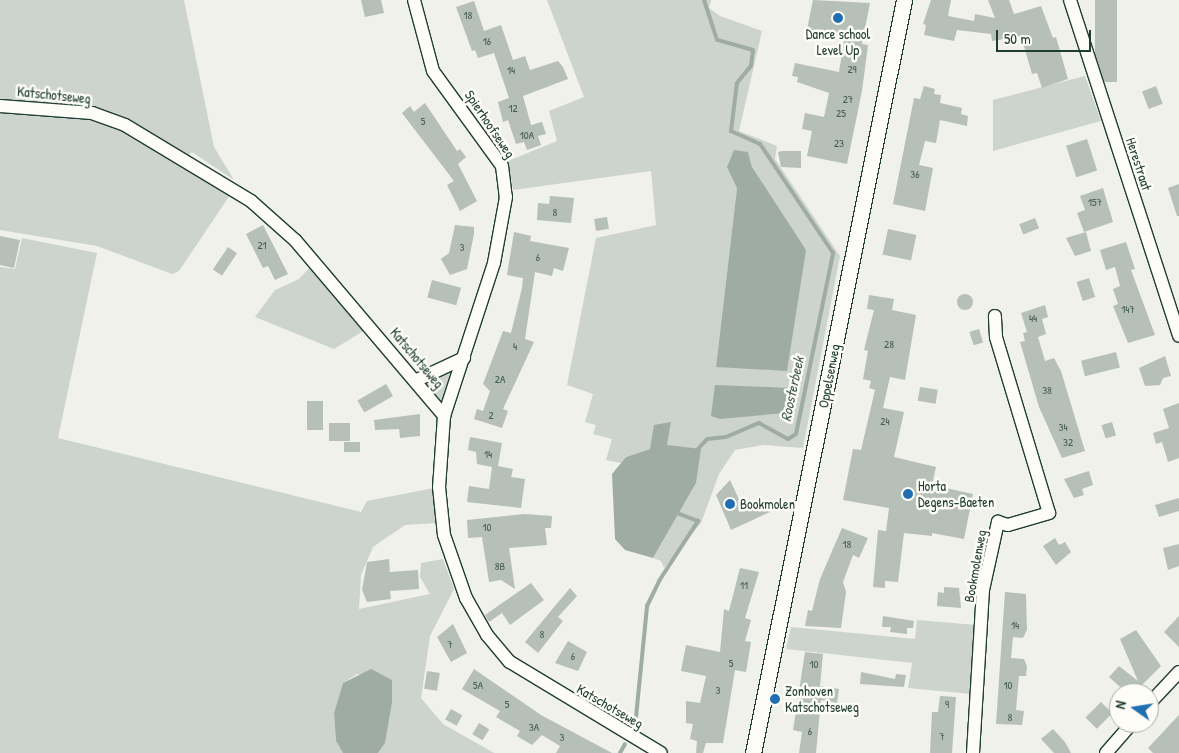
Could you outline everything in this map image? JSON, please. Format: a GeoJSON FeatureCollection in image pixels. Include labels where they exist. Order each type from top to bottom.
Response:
{"type":"FeatureCollection","features":[{"type":"Feature","properties":{"kind":"street","name":"Spierhoofseweg"},"geometry":{"type":"LineString","coordinates":[[414,0],[433,71],[502,166],[506,197],[494,263],[444,416]]}},
{"type":"Feature","properties":{"kind":"street","name":"Oppelsenweg"},"geometry":{"type":"LineString","coordinates":[[753,753],[904,0]]}},
{"type":"Feature","properties":{"kind":"street","name":"Herestraat"},"geometry":{"type":"LineString","coordinates":[[1070,0],[1179,336]]}},
{"type":"Feature","properties":{"kind":"street","name":"Katschotseweg"},"geometry":{"type":"LineString","coordinates":[[0,106],[92,113],[125,125],[203,169],[251,201],[295,240],[417,380],[444,416],[439,487],[444,535],[466,598],[488,635],[510,662],[660,753]]}},
{"type":"Feature","properties":{"kind":"street","name":"Bookmolenweg"},"geometry":{"type":"LineString","coordinates":[[973,753],[983,590],[998,522],[1008,524],[1049,513],[996,337],[995,316]]}},
{"type":"Feature","properties":{"kind":"street"},"geometry":{"type":"LineString","coordinates":[[417,380],[464,358]]}},
{"type":"Feature","properties":{"kind":"street"},"geometry":{"type":"LineString","coordinates":[[1159,693],[1179,672]]}},
{"type":"Feature","properties":{"kind":"street"},"geometry":{"type":"LineString","coordinates":[[1106,753],[1123,733]]}},
{"type":"Feature","properties":{"kind":"shaded area"},"geometry":{"type":"Polygon","coordinates":[[[0,0],[184,0],[214,147],[234,180],[192,152],[182,162],[230,195],[179,271],[172,274],[97,246],[0,230],[0,0]]]}},
{"type":"Feature","properties":{"kind":"shaded area"},"geometry":{"type":"Polygon","coordinates":[[[547,0],[711,0],[709,8],[720,16],[762,31],[739,131],[777,146],[775,159],[840,256],[803,448],[763,445],[735,450],[719,474],[701,523],[664,568],[661,561],[653,558],[696,483],[667,445],[671,422],[650,449],[626,457],[621,463],[606,460],[612,439],[593,434],[596,425],[585,422],[593,394],[567,385],[596,238],[656,225],[651,171],[513,190],[508,161],[557,141],[549,111],[584,97],[547,0]],[[748,152],[737,188],[716,367],[752,167],[748,152]]]}},
{"type":"Feature","properties":{"kind":"shaded area"},"geometry":{"type":"Polygon","coordinates":[[[1085,76],[1101,121],[993,151],[993,100],[1085,76]]]}},
{"type":"Feature","properties":{"kind":"shaded area"},"geometry":{"type":"Polygon","coordinates":[[[734,150],[748,152],[752,167],[806,250],[787,371],[716,367],[737,188],[727,167],[734,150]]]}},
{"type":"Feature","properties":{"kind":"shaded area"},"geometry":{"type":"Polygon","coordinates":[[[22,238],[97,253],[58,438],[361,512],[367,501],[434,488],[437,523],[405,525],[373,547],[361,575],[359,609],[430,594],[420,577],[421,563],[443,559],[454,589],[430,636],[421,698],[443,724],[494,753],[378,753],[385,743],[392,703],[392,680],[357,674],[343,683],[334,714],[336,741],[343,753],[0,753],[0,267],[15,269],[22,238]]]}},
{"type":"Feature","properties":{"kind":"shaded area"},"geometry":{"type":"Polygon","coordinates":[[[310,267],[365,330],[334,349],[255,317],[275,290],[299,279],[310,267]]]}},
{"type":"Feature","properties":{"kind":"shaded area"},"geometry":{"type":"Polygon","coordinates":[[[452,371],[443,405],[425,384],[452,371]]]}},
{"type":"Feature","properties":{"kind":"shaded area"},"geometry":{"type":"Polygon","coordinates":[[[715,385],[791,388],[784,413],[720,419],[711,416],[715,385]]]}},
{"type":"Feature","properties":{"kind":"shaded area"},"geometry":{"type":"Polygon","coordinates":[[[671,422],[667,445],[701,449],[696,483],[653,558],[625,550],[615,539],[612,474],[626,457],[650,449],[654,425],[671,422]]]}},
{"type":"Feature","properties":{"kind":"shaded area"},"geometry":{"type":"Polygon","coordinates":[[[917,620],[976,625],[971,694],[908,688],[912,663],[786,649],[791,627],[915,639],[917,620]]]}},
{"type":"Feature","properties":{"kind":"shaded area"},"geometry":{"type":"Polygon","coordinates":[[[371,669],[392,680],[392,703],[385,743],[378,753],[343,753],[336,741],[334,713],[343,683],[371,669]]]}},
{"type":"Feature","properties":{"kind":"building"},"geometry":{"type":"Polygon","coordinates":[[[361,0],[381,0],[384,13],[365,17],[361,0]]]}},
{"type":"Feature","properties":{"kind":"building"},"geometry":{"type":"Polygon","coordinates":[[[813,0],[870,3],[862,44],[868,45],[862,91],[847,164],[807,156],[812,131],[802,129],[805,113],[824,117],[829,93],[797,82],[798,77],[792,76],[795,63],[839,72],[844,41],[806,34],[813,0]]]}},
{"type":"Feature","properties":{"kind":"building"},"geometry":{"type":"Polygon","coordinates":[[[931,0],[951,0],[948,16],[974,21],[975,14],[995,18],[988,0],[1009,0],[1014,14],[1041,6],[1053,38],[1056,37],[1068,79],[1042,88],[1037,73],[1032,74],[1021,36],[992,41],[991,34],[957,30],[954,41],[924,35],[926,25],[923,24],[931,0]]]}},
{"type":"Feature","properties":{"kind":"building"},"geometry":{"type":"Polygon","coordinates":[[[1095,0],[1117,0],[1117,82],[1095,82],[1095,0]]]}},
{"type":"Feature","properties":{"kind":"building"},"geometry":{"type":"Polygon","coordinates":[[[474,1],[484,31],[501,25],[513,60],[525,56],[530,70],[558,61],[563,67],[568,79],[523,96],[531,125],[542,122],[546,134],[538,136],[541,145],[527,150],[524,142],[516,144],[508,120],[503,122],[498,102],[509,98],[494,53],[478,58],[475,50],[472,51],[456,7],[474,1]]]}},
{"type":"Feature","properties":{"kind":"building"},"geometry":{"type":"Polygon","coordinates":[[[924,86],[935,89],[934,94],[941,95],[940,103],[962,108],[961,114],[968,116],[967,126],[940,120],[936,143],[925,141],[919,165],[933,168],[925,211],[893,204],[914,98],[920,99],[924,86]]]}},
{"type":"Feature","properties":{"kind":"building"},"geometry":{"type":"Polygon","coordinates":[[[1156,86],[1163,104],[1149,109],[1142,91],[1156,86]]]}},
{"type":"Feature","properties":{"kind":"building"},"geometry":{"type":"Polygon","coordinates":[[[425,103],[457,151],[460,149],[466,157],[458,164],[477,201],[460,211],[447,185],[454,181],[402,113],[410,106],[414,112],[425,103]]]}},
{"type":"Feature","properties":{"kind":"building"},"geometry":{"type":"Polygon","coordinates":[[[1087,139],[1097,170],[1076,177],[1066,146],[1087,139]]]}},
{"type":"Feature","properties":{"kind":"building"},"geometry":{"type":"Polygon","coordinates":[[[801,151],[801,168],[781,167],[778,152],[801,151]]]}},
{"type":"Feature","properties":{"kind":"building"},"geometry":{"type":"Polygon","coordinates":[[[1179,184],[1179,216],[1177,216],[1168,188],[1179,184]]]}},
{"type":"Feature","properties":{"kind":"building"},"geometry":{"type":"Polygon","coordinates":[[[1103,188],[1113,222],[1084,232],[1077,213],[1085,210],[1080,196],[1103,188]]]}},
{"type":"Feature","properties":{"kind":"building"},"geometry":{"type":"Polygon","coordinates":[[[550,196],[574,198],[571,223],[537,220],[538,203],[549,204],[550,196]]]}},
{"type":"Feature","properties":{"kind":"building"},"geometry":{"type":"Polygon","coordinates":[[[607,217],[609,229],[596,231],[594,219],[607,217]]]}},
{"type":"Feature","properties":{"kind":"building"},"geometry":{"type":"Polygon","coordinates":[[[1035,218],[1039,228],[1023,235],[1019,224],[1035,218]]]}},
{"type":"Feature","properties":{"kind":"building"},"geometry":{"type":"Polygon","coordinates":[[[263,225],[288,274],[275,280],[268,266],[263,268],[246,234],[263,225]]]}},
{"type":"Feature","properties":{"kind":"building"},"geometry":{"type":"Polygon","coordinates":[[[455,225],[474,227],[474,234],[467,269],[450,275],[441,259],[449,253],[455,225]]]}},
{"type":"Feature","properties":{"kind":"building"},"geometry":{"type":"Polygon","coordinates":[[[888,229],[916,235],[911,260],[883,254],[888,229]]]}},
{"type":"Feature","properties":{"kind":"building"},"geometry":{"type":"Polygon","coordinates":[[[514,232],[531,236],[530,241],[569,248],[563,271],[554,268],[552,276],[535,272],[525,339],[534,342],[503,409],[508,411],[502,428],[474,419],[477,409],[483,411],[490,391],[483,384],[503,331],[511,333],[522,288],[523,278],[507,275],[514,232]]]}},
{"type":"Feature","properties":{"kind":"building"},"geometry":{"type":"Polygon","coordinates":[[[1086,232],[1091,251],[1075,256],[1066,238],[1086,232]]]}},
{"type":"Feature","properties":{"kind":"building"},"geometry":{"type":"Polygon","coordinates":[[[0,236],[20,240],[14,268],[0,265],[0,236]]]}},
{"type":"Feature","properties":{"kind":"building"},"geometry":{"type":"Polygon","coordinates":[[[1126,242],[1135,269],[1131,270],[1155,335],[1128,343],[1113,306],[1118,304],[1113,289],[1120,286],[1115,267],[1106,270],[1100,250],[1126,242]]]}},
{"type":"Feature","properties":{"kind":"building"},"geometry":{"type":"Polygon","coordinates":[[[228,247],[237,253],[222,276],[213,269],[228,247]]]}},
{"type":"Feature","properties":{"kind":"building"},"geometry":{"type":"Polygon","coordinates":[[[1089,278],[1095,297],[1083,301],[1077,282],[1089,278]]]}},
{"type":"Feature","properties":{"kind":"building"},"geometry":{"type":"Polygon","coordinates":[[[432,280],[461,288],[456,305],[427,297],[432,280]]]}},
{"type":"Feature","properties":{"kind":"building"},"geometry":{"type":"Polygon","coordinates":[[[965,294],[973,302],[965,310],[957,302],[965,294]]]}},
{"type":"Feature","properties":{"kind":"building"},"geometry":{"type":"Polygon","coordinates":[[[869,295],[894,299],[892,310],[916,315],[905,380],[890,377],[883,408],[904,412],[894,457],[936,467],[932,485],[973,494],[964,539],[932,533],[932,536],[904,533],[898,582],[885,581],[885,588],[873,587],[878,530],[886,531],[889,508],[843,500],[853,449],[861,450],[875,390],[869,388],[871,381],[863,379],[868,351],[864,350],[874,310],[867,309],[869,295]]]}},
{"type":"Feature","properties":{"kind":"building"},"geometry":{"type":"Polygon","coordinates":[[[1045,305],[1048,317],[1042,319],[1046,334],[1038,337],[1045,361],[1054,358],[1061,371],[1085,451],[1062,458],[1039,407],[1020,342],[1025,341],[1023,333],[1027,332],[1021,313],[1045,305]]]}},
{"type":"Feature","properties":{"kind":"building"},"geometry":{"type":"Polygon","coordinates":[[[979,329],[983,342],[974,345],[969,332],[979,329]]]}},
{"type":"Feature","properties":{"kind":"building"},"geometry":{"type":"Polygon","coordinates":[[[1116,352],[1120,368],[1085,376],[1081,361],[1116,352]]]}},
{"type":"Feature","properties":{"kind":"building"},"geometry":{"type":"Polygon","coordinates":[[[1165,356],[1171,376],[1163,378],[1160,385],[1145,386],[1139,368],[1165,356]]]}},
{"type":"Feature","properties":{"kind":"building"},"geometry":{"type":"Polygon","coordinates":[[[386,384],[393,396],[364,413],[357,400],[386,384]]]}},
{"type":"Feature","properties":{"kind":"building"},"geometry":{"type":"Polygon","coordinates":[[[920,387],[938,390],[936,404],[918,401],[920,387]]]}},
{"type":"Feature","properties":{"kind":"building"},"geometry":{"type":"Polygon","coordinates":[[[307,401],[323,401],[323,430],[307,430],[307,401]]]}},
{"type":"Feature","properties":{"kind":"building"},"geometry":{"type":"Polygon","coordinates":[[[1179,403],[1179,458],[1168,462],[1162,442],[1156,444],[1153,433],[1169,428],[1163,409],[1179,403]]]}},
{"type":"Feature","properties":{"kind":"building"},"geometry":{"type":"Polygon","coordinates":[[[420,414],[420,436],[400,438],[399,429],[375,430],[374,420],[420,414]]]}},
{"type":"Feature","properties":{"kind":"building"},"geometry":{"type":"Polygon","coordinates":[[[1112,422],[1116,435],[1106,439],[1101,425],[1112,422]]]}},
{"type":"Feature","properties":{"kind":"building"},"geometry":{"type":"Polygon","coordinates":[[[329,423],[350,423],[350,441],[329,441],[329,423]]]}},
{"type":"Feature","properties":{"kind":"building"},"geometry":{"type":"Polygon","coordinates":[[[470,437],[502,443],[498,466],[513,469],[511,477],[525,479],[521,508],[467,502],[469,486],[489,489],[492,467],[477,464],[476,452],[468,450],[470,437]]]}},
{"type":"Feature","properties":{"kind":"building"},"geometry":{"type":"Polygon","coordinates":[[[344,442],[360,442],[360,452],[344,452],[344,442]]]}},
{"type":"Feature","properties":{"kind":"building"},"geometry":{"type":"Polygon","coordinates":[[[1089,471],[1093,485],[1082,489],[1084,495],[1074,498],[1064,479],[1089,471]]]}},
{"type":"Feature","properties":{"kind":"building","name":"Bookmolen"},"geometry":{"type":"Polygon","coordinates":[[[730,480],[743,508],[763,499],[770,512],[731,530],[716,495],[730,480]]]}},
{"type":"Feature","properties":{"kind":"building"},"geometry":{"type":"Polygon","coordinates":[[[1179,498],[1179,511],[1159,517],[1155,505],[1179,498]]]}},
{"type":"Feature","properties":{"kind":"building"},"geometry":{"type":"Polygon","coordinates":[[[524,514],[552,516],[551,528],[545,528],[547,545],[509,548],[515,589],[501,580],[489,582],[482,537],[468,538],[467,520],[524,514]]]}},
{"type":"Feature","properties":{"kind":"building"},"geometry":{"type":"Polygon","coordinates":[[[842,528],[868,538],[859,558],[853,555],[843,582],[846,592],[841,628],[805,626],[808,610],[812,611],[820,579],[842,528]]]}},
{"type":"Feature","properties":{"kind":"building"},"geometry":{"type":"Polygon","coordinates":[[[1055,538],[1059,545],[1065,542],[1071,552],[1056,565],[1043,546],[1055,538]]]}},
{"type":"Feature","properties":{"kind":"building"},"geometry":{"type":"Polygon","coordinates":[[[1179,544],[1179,566],[1168,570],[1163,548],[1179,544]]]}},
{"type":"Feature","properties":{"kind":"building"},"geometry":{"type":"Polygon","coordinates":[[[389,559],[390,572],[418,570],[419,589],[390,591],[391,599],[367,602],[362,590],[367,562],[389,559]]]}},
{"type":"Feature","properties":{"kind":"building"},"geometry":{"type":"Polygon","coordinates":[[[740,568],[759,572],[745,618],[751,620],[745,641],[751,642],[746,672],[735,670],[723,743],[706,743],[703,753],[696,753],[697,741],[690,739],[693,724],[686,723],[686,701],[700,703],[706,676],[681,671],[686,645],[720,652],[724,609],[729,611],[740,568]]]}},
{"type":"Feature","properties":{"kind":"building"},"geometry":{"type":"Polygon","coordinates":[[[531,583],[544,600],[510,625],[502,613],[489,622],[485,615],[531,583]]]}},
{"type":"Feature","properties":{"kind":"building"},"geometry":{"type":"Polygon","coordinates":[[[944,587],[959,588],[961,608],[937,606],[938,592],[944,593],[944,587]]]}},
{"type":"Feature","properties":{"kind":"building"},"geometry":{"type":"Polygon","coordinates":[[[570,588],[577,596],[558,617],[563,621],[538,653],[525,642],[570,588]]]}},
{"type":"Feature","properties":{"kind":"building"},"geometry":{"type":"Polygon","coordinates":[[[1005,592],[1026,594],[1027,630],[1023,638],[1013,637],[1011,658],[1024,659],[1027,666],[1026,676],[1019,676],[1016,710],[1024,711],[1022,725],[996,724],[1005,592]]]}},
{"type":"Feature","properties":{"kind":"building"},"geometry":{"type":"Polygon","coordinates":[[[883,616],[914,621],[913,628],[907,628],[907,634],[890,632],[891,627],[882,627],[883,616]]]}},
{"type":"Feature","properties":{"kind":"building"},"geometry":{"type":"Polygon","coordinates":[[[1179,616],[1179,647],[1164,632],[1179,616]]]}},
{"type":"Feature","properties":{"kind":"building"},"geometry":{"type":"Polygon","coordinates":[[[453,624],[467,653],[451,662],[437,637],[453,624]]]}},
{"type":"Feature","properties":{"kind":"building"},"geometry":{"type":"Polygon","coordinates":[[[1136,630],[1161,666],[1144,683],[1116,683],[1109,677],[1119,666],[1138,681],[1120,639],[1136,630]]]}},
{"type":"Feature","properties":{"kind":"building"},"geometry":{"type":"Polygon","coordinates":[[[568,641],[587,652],[578,671],[555,663],[568,641]]]}},
{"type":"Feature","properties":{"kind":"building"},"geometry":{"type":"Polygon","coordinates":[[[805,652],[823,654],[820,686],[839,689],[837,703],[821,700],[816,753],[799,753],[802,732],[793,730],[805,652]]]}},
{"type":"Feature","properties":{"kind":"building"},"geometry":{"type":"Polygon","coordinates":[[[474,669],[541,715],[612,753],[556,753],[560,746],[542,735],[532,745],[517,736],[520,731],[496,717],[500,711],[462,689],[474,669]]]}},
{"type":"Feature","properties":{"kind":"building"},"geometry":{"type":"Polygon","coordinates":[[[427,671],[440,673],[437,691],[424,689],[427,671]]]}},
{"type":"Feature","properties":{"kind":"building"},"geometry":{"type":"Polygon","coordinates":[[[861,672],[895,679],[896,674],[906,675],[904,687],[860,684],[861,672]]]}},
{"type":"Feature","properties":{"kind":"building"},"geometry":{"type":"Polygon","coordinates":[[[940,696],[956,697],[952,753],[930,753],[932,712],[938,712],[940,696]]]}},
{"type":"Feature","properties":{"kind":"building"},"geometry":{"type":"Polygon","coordinates":[[[1101,702],[1109,710],[1109,717],[1097,729],[1085,718],[1101,702]]]}},
{"type":"Feature","properties":{"kind":"building"},"geometry":{"type":"Polygon","coordinates":[[[451,709],[462,715],[457,726],[445,719],[451,709]]]}},
{"type":"Feature","properties":{"kind":"building"},"geometry":{"type":"Polygon","coordinates":[[[1179,715],[1179,753],[1153,753],[1148,748],[1179,715]]]}},
{"type":"Feature","properties":{"kind":"building"},"geometry":{"type":"Polygon","coordinates":[[[479,723],[489,729],[483,740],[472,734],[479,723]]]}},
{"type":"Feature","properties":{"kind":"building"},"geometry":{"type":"Polygon","coordinates":[[[1053,729],[1065,742],[1071,753],[1054,753],[1041,739],[1053,729]]]}},
{"type":"Feature","properties":{"kind":"waterway","name":"Roosterbeek"},"geometry":{"type":"LineString","coordinates":[[696,451],[707,439],[726,437],[759,423],[788,439],[796,434],[833,253],[760,144],[731,131],[737,83],[751,66],[753,50],[717,40],[704,0]]}},
{"type":"Feature","properties":{"kind":"waterway","name":"Roosterbeek"},"geometry":{"type":"LineString","coordinates":[[635,727],[647,606],[659,581],[698,521],[675,512]]}},
{"type":"Feature","properties":{"kind":"waterway","name":"Roosterbeek"},"geometry":{"type":"LineString","coordinates":[[620,753],[625,744]]}},
{"type":"Feature","properties":{"kind":"place","name":"Dance school Level Up"},"geometry":{"type":"Point","coordinates":[838,18]}},
{"type":"Feature","properties":{"kind":"place","name":"Horta Degens-Baeten"},"geometry":{"type":"Point","coordinates":[908,494]}},
{"type":"Feature","properties":{"kind":"place","name":"Bookmolen"},"geometry":{"type":"Point","coordinates":[730,504]}},
{"type":"Feature","properties":{"kind":"place","name":"Zonhoven Katschotseweg"},"geometry":{"type":"Point","coordinates":[775,699]}}]}
